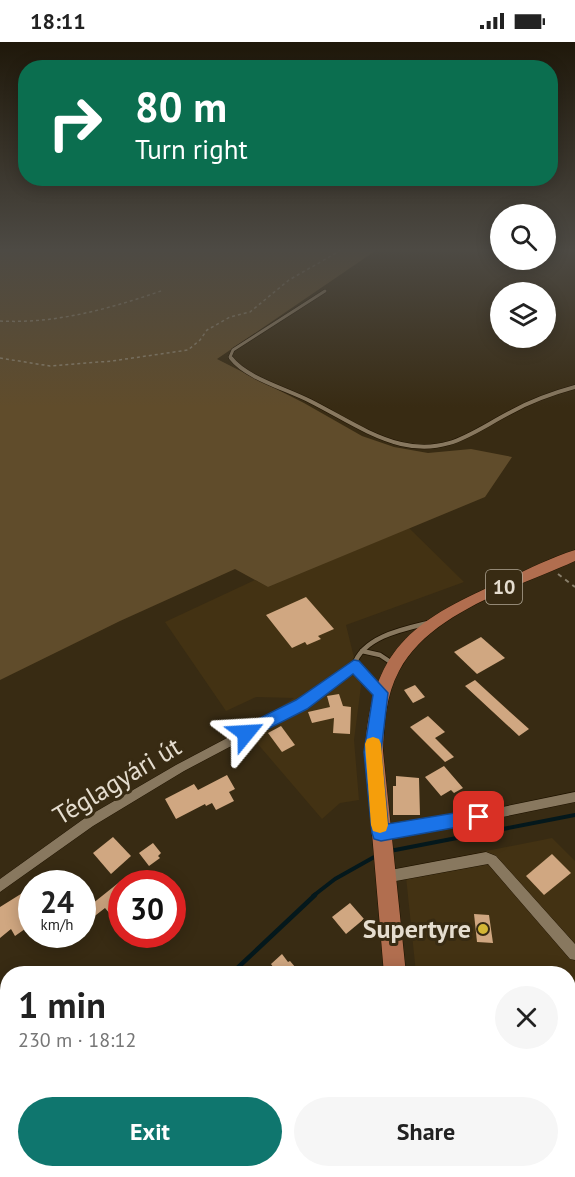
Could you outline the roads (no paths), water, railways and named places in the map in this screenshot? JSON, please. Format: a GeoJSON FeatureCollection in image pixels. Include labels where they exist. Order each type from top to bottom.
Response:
{"type":"FeatureCollection","features":[{"type":"Feature","properties":{"kind":"main road","name":"10"},"geometry":{"type":"LineString","coordinates":[[394,966],[372,752],[380,685],[411,643],[434,621],[493,591],[575,555]]}},
{"type":"Feature","properties":{"kind":"street","name":"Téglagyári út"},"geometry":{"type":"LineString","coordinates":[[0,886],[88,822],[180,768],[301,704],[354,665]]}},
{"type":"Feature","properties":{"kind":"street"},"geometry":{"type":"LineString","coordinates":[[381,833],[459,821],[575,797]]}},
{"type":"Feature","properties":{"kind":"street"},"geometry":{"type":"LineString","coordinates":[[386,877],[486,858],[492,860],[575,954]]}},
{"type":"Feature","properties":{"kind":"lane"},"geometry":{"type":"LineString","coordinates":[[308,302],[233,350],[230,357],[238,366],[300,395],[366,432],[394,442],[417,447],[451,445],[510,413],[575,387]]}},
{"type":"Feature","properties":{"kind":"lane"},"geometry":{"type":"LineString","coordinates":[[380,685],[357,671],[354,659],[362,651],[392,634],[434,621]]}},
{"type":"Feature","properties":{"kind":"lane"},"geometry":{"type":"LineString","coordinates":[[362,651],[380,655],[394,665]]}},
{"type":"Feature","properties":{"kind":"waterway"},"geometry":{"type":"LineString","coordinates":[[390,851],[575,815]]}},
{"type":"Feature","properties":{"kind":"waterway"},"geometry":{"type":"LineString","coordinates":[[313,896],[335,879],[376,856]]}},
{"type":"Feature","properties":{"kind":"waterway"},"geometry":{"type":"LineString","coordinates":[[240,966],[315,895]]}},
{"type":"Feature","properties":{"kind":"place","name":"Supertyre"},"geometry":{"type":"Point","coordinates":[483,929]}}]}
